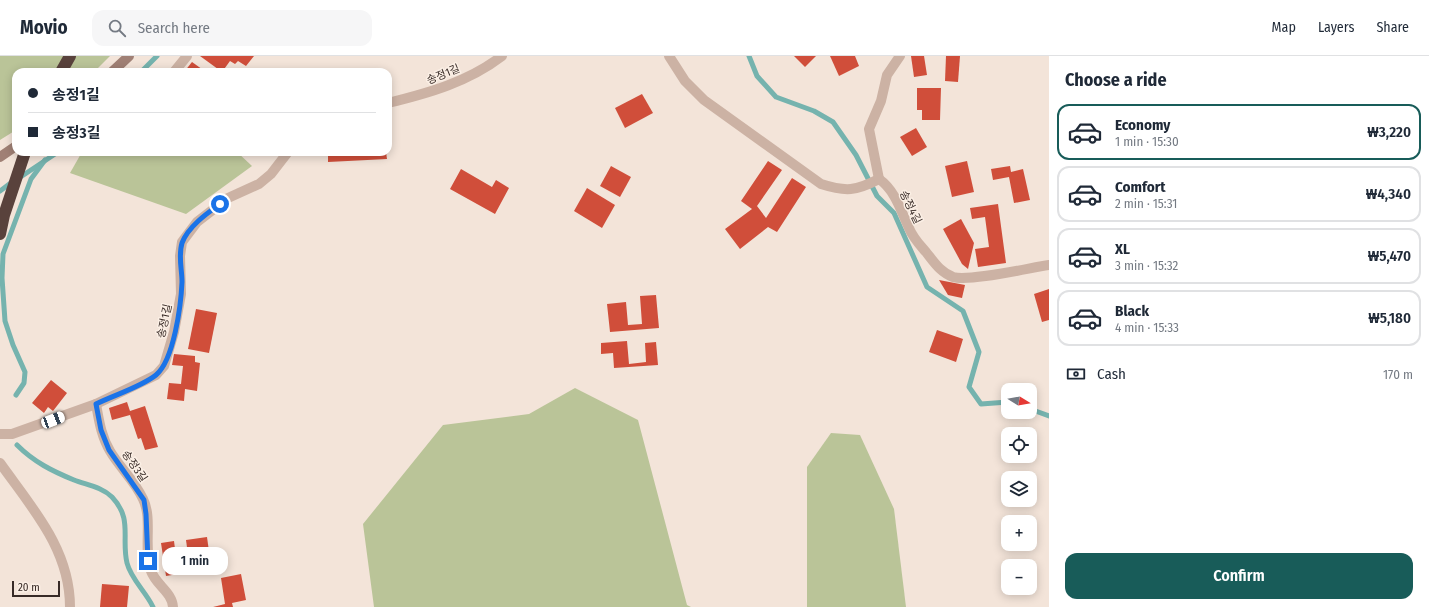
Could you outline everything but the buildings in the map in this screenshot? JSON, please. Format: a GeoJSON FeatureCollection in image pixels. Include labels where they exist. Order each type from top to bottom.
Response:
{"type":"FeatureCollection","features":[{"type":"Feature","properties":{"kind":"highway"},"geometry":{"type":"LineString","coordinates":[[63,68],[70,56]]}},
{"type":"Feature","properties":{"kind":"highway"},"geometry":{"type":"LineString","coordinates":[[0,234],[4,216],[24,156]]}},
{"type":"Feature","properties":{"kind":"street"},"geometry":{"type":"LineString","coordinates":[[116,68],[129,56]]}},
{"type":"Feature","properties":{"kind":"street"},"geometry":{"type":"LineString","coordinates":[[177,68],[187,56]]}},
{"type":"Feature","properties":{"kind":"street","name":"송정1길"},"geometry":{"type":"LineString","coordinates":[[392,102],[428,94],[451,85],[471,76],[502,56]]}},
{"type":"Feature","properties":{"kind":"street"},"geometry":{"type":"LineString","coordinates":[[669,56],[685,81],[704,100],[804,173],[821,184],[840,190],[856,189],[879,179],[869,128],[881,101],[887,75],[900,56]]}},
{"type":"Feature","properties":{"kind":"street"},"geometry":{"type":"LineString","coordinates":[[0,158],[12,149]]}},
{"type":"Feature","properties":{"kind":"street","name":"송정1길"},"geometry":{"type":"LineString","coordinates":[[0,434],[12,434],[96,404],[156,375],[164,366],[174,332],[181,294],[180,256],[182,242],[197,222],[228,198],[259,184],[271,174],[285,156]]}},
{"type":"Feature","properties":{"kind":"street","name":"송정4길"},"geometry":{"type":"LineString","coordinates":[[879,179],[888,186],[893,197],[900,206],[913,238],[937,268],[953,277],[967,278],[1049,265]]}},
{"type":"Feature","properties":{"kind":"street","name":"송정3길"},"geometry":{"type":"LineString","coordinates":[[96,404],[101,430],[109,450],[144,500],[146,514],[146,547],[152,574],[168,593],[173,607]]}},
{"type":"Feature","properties":{"kind":"street"},"geometry":{"type":"LineString","coordinates":[[0,463],[35,511],[62,558],[70,584],[70,607]]}},
{"type":"Feature","properties":{"kind":"green space"},"geometry":{"type":"Polygon","coordinates":[[[0,56],[110,56],[98,68],[12,68],[12,132],[0,140],[0,56]]]}},
{"type":"Feature","properties":{"kind":"green space"},"geometry":{"type":"Polygon","coordinates":[[[80,156],[241,156],[252,166],[186,214],[70,173],[80,156]]]}},
{"type":"Feature","properties":{"kind":"green space"},"geometry":{"type":"Polygon","coordinates":[[[575,388],[638,420],[687,605],[691,607],[374,607],[363,524],[443,425],[529,414],[575,388]]]}},
{"type":"Feature","properties":{"kind":"green space"},"geometry":{"type":"Polygon","coordinates":[[[831,433],[860,435],[894,509],[906,607],[807,607],[807,467],[831,433]]]}},
{"type":"Feature","properties":{"kind":"waterway"},"geometry":{"type":"LineString","coordinates":[[145,68],[157,56]]}},
{"type":"Feature","properties":{"kind":"waterway"},"geometry":{"type":"LineString","coordinates":[[749,56],[757,76],[776,97],[814,111],[833,122],[856,155],[877,196],[894,213],[927,287],[963,311],[979,352],[969,387],[981,404],[1001,403]]}},
{"type":"Feature","properties":{"kind":"waterway"},"geometry":{"type":"LineString","coordinates":[[19,178],[52,156]]}},
{"type":"Feature","properties":{"kind":"waterway"},"geometry":{"type":"LineString","coordinates":[[16,395],[24,383],[25,372],[13,345],[5,321],[2,278],[3,254],[31,179],[45,160]]}},
{"type":"Feature","properties":{"kind":"waterway"},"geometry":{"type":"LineString","coordinates":[[0,191],[12,182]]}},
{"type":"Feature","properties":{"kind":"waterway"},"geometry":{"type":"LineString","coordinates":[[1037,412],[1049,416]]}},
{"type":"Feature","properties":{"kind":"waterway"},"geometry":{"type":"LineString","coordinates":[[17,445],[37,461],[51,469],[74,480],[99,489],[112,497],[118,505],[124,521],[125,554],[129,569],[153,607]]}},
{"type":"Feature","properties":{"kind":"route"},"geometry":{"type":"LineString","coordinates":[[148,561],[144,500],[133,482],[109,450],[101,430],[96,404],[156,375],[164,366],[174,332],[181,294],[182,281],[180,256],[182,242],[197,222],[220,204]]}}]}
